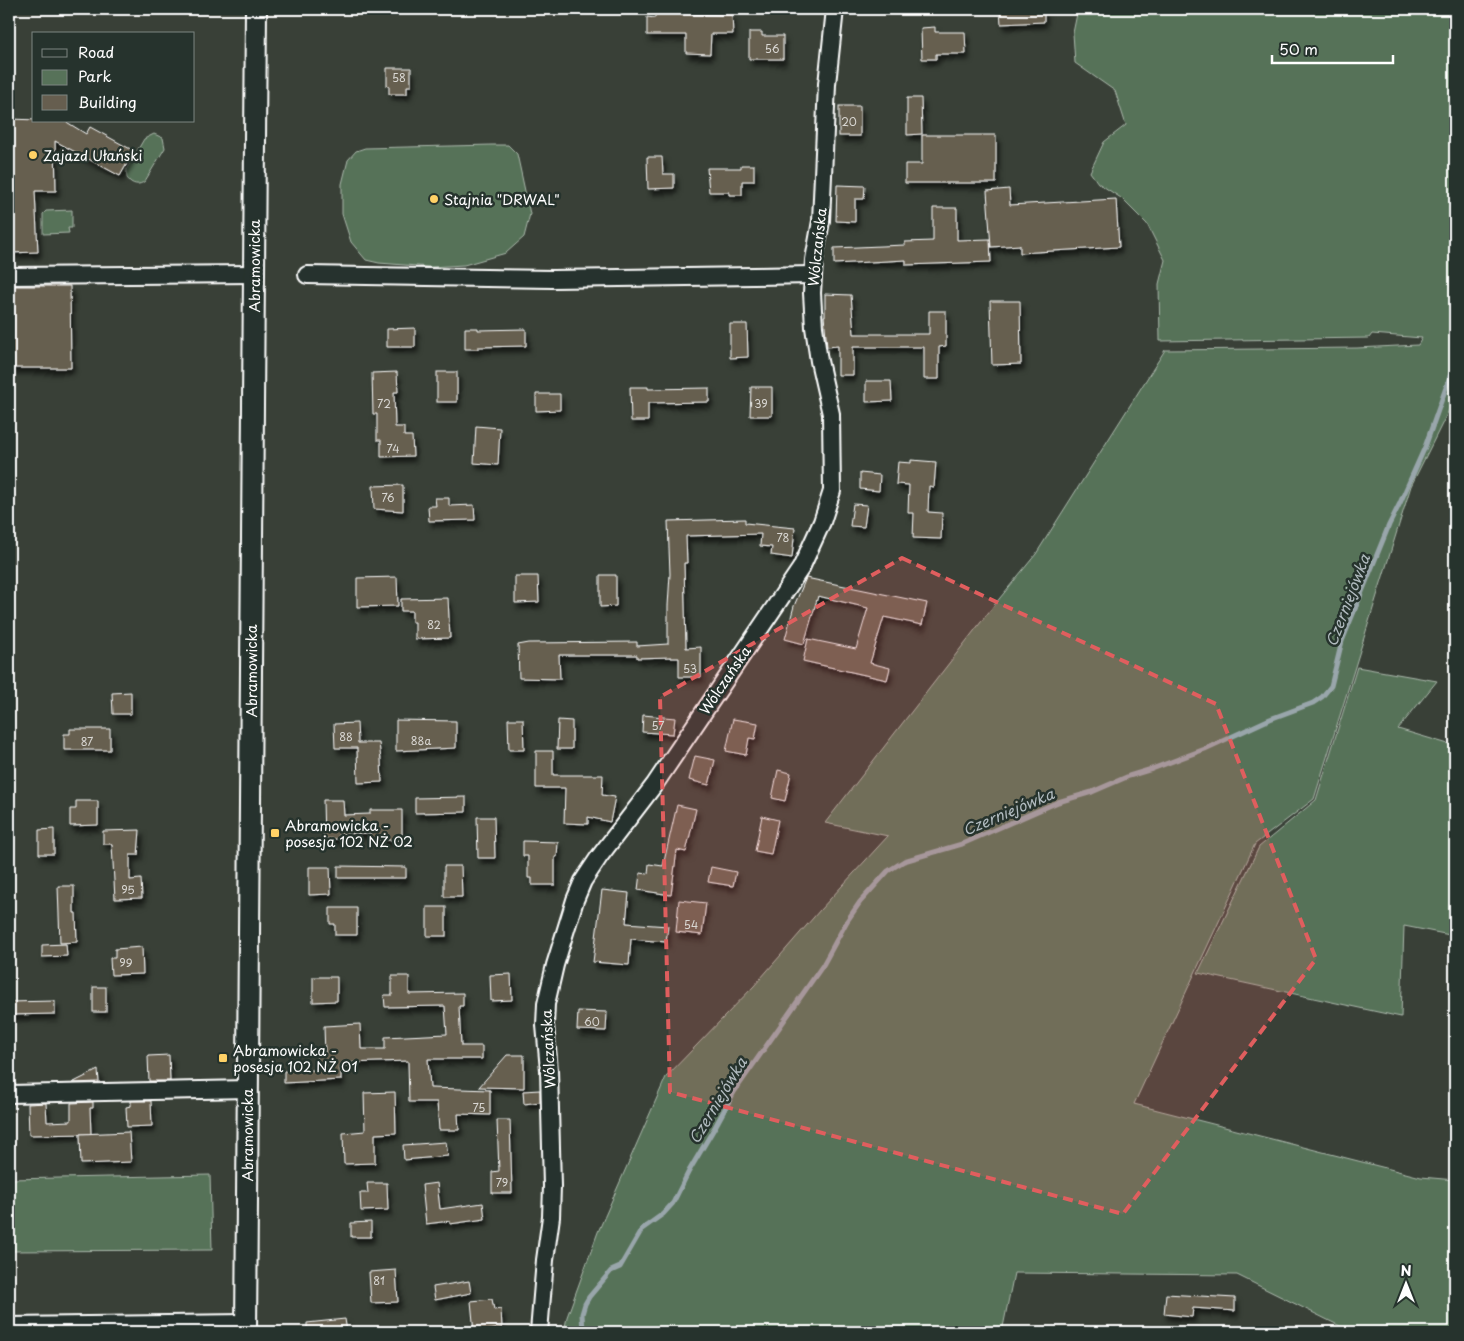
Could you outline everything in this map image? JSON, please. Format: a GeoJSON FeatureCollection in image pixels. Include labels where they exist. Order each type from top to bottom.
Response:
{"type":"FeatureCollection","features":[{"type":"Feature","properties":{"kind":"main road","name":"Abramowicka"},"geometry":{"type":"LineString","coordinates":[[246,1328],[256,9]]}},
{"type":"Feature","properties":{"kind":"street","name":"Wólczańska"},"geometry":{"type":"LineString","coordinates":[[539,1332],[545,1260],[551,1218],[546,1004],[551,978],[575,900],[583,881],[599,857],[655,784],[801,568],[822,522],[832,491],[831,414],[814,327],[812,293],[814,260],[821,221],[827,84],[835,9]]}},
{"type":"Feature","properties":{"kind":"street"},"geometry":{"type":"LineString","coordinates":[[9,276],[254,274]]}},
{"type":"Feature","properties":{"kind":"street"},"geometry":{"type":"LineString","coordinates":[[307,275],[553,279],[813,275]]}},
{"type":"Feature","properties":{"kind":"street"},"geometry":{"type":"LineString","coordinates":[[9,1094],[248,1089]]}},
{"type":"Feature","properties":{"kind":"street"},"geometry":{"type":"LineString","coordinates":[[9,1326],[246,1328]]}},
{"type":"Feature","properties":{"kind":"highlighted area"},"geometry":{"type":"Polygon","coordinates":[[[902,558],[1216,704],[1316,959],[1123,1214],[670,1092],[660,697],[902,558]]]}},
{"type":"Feature","properties":{"kind":"green space"},"geometry":{"type":"Polygon","coordinates":[[[1078,9],[1455,9],[1455,398],[1411,486],[1314,799],[1255,844],[1134,1104],[1421,1177],[1455,1180],[1455,1332],[1352,1332],[1237,1275],[1014,1273],[1002,1332],[564,1332],[567,1317],[598,1232],[666,1077],[754,986],[888,836],[825,823],[1036,554],[1165,350],[1357,348],[1418,345],[1422,338],[1372,334],[1369,338],[1160,341],[1159,284],[1165,260],[1147,224],[1121,198],[1098,183],[1090,172],[1104,142],[1126,125],[1115,91],[1075,63],[1073,33],[1078,9]]]}},
{"type":"Feature","properties":{"kind":"green space"},"geometry":{"type":"Polygon","coordinates":[[[154,134],[163,138],[165,148],[145,181],[140,184],[133,183],[127,178],[126,170],[144,139],[154,134]]]}},
{"type":"Feature","properties":{"kind":"green space","name":"Stajnia \"DRWAL\""},"geometry":{"type":"Polygon","coordinates":[[[508,145],[517,154],[530,214],[524,237],[506,253],[464,265],[430,267],[379,263],[366,260],[351,242],[342,214],[342,184],[348,160],[356,151],[365,148],[508,145]]]}},
{"type":"Feature","properties":{"kind":"green space"},"geometry":{"type":"Polygon","coordinates":[[[72,210],[72,228],[68,228],[69,233],[43,234],[43,214],[46,211],[72,210]]]}},
{"type":"Feature","properties":{"kind":"green space"},"geometry":{"type":"Polygon","coordinates":[[[1357,667],[1437,681],[1398,729],[1455,746],[1455,936],[1404,926],[1401,1017],[1198,973],[1259,847],[1316,800],[1357,667]]]}},
{"type":"Feature","properties":{"kind":"green space"},"geometry":{"type":"Polygon","coordinates":[[[210,1175],[212,1250],[9,1251],[9,1179],[210,1175]]]}},
{"type":"Feature","properties":{"kind":"building"},"geometry":{"type":"Polygon","coordinates":[[[655,9],[672,9],[672,14],[732,15],[733,34],[711,34],[710,54],[686,53],[686,35],[647,35],[647,17],[655,18],[655,9]]]}},
{"type":"Feature","properties":{"kind":"building"},"geometry":{"type":"Polygon","coordinates":[[[1044,9],[1044,22],[1001,24],[1000,10],[1044,9]]]}},
{"type":"Feature","properties":{"kind":"building"},"geometry":{"type":"Polygon","coordinates":[[[935,27],[935,32],[965,32],[966,54],[936,54],[936,59],[922,59],[921,28],[935,27]]]}},
{"type":"Feature","properties":{"kind":"building"},"geometry":{"type":"Polygon","coordinates":[[[749,32],[762,32],[762,36],[783,36],[783,59],[749,59],[749,32]]]}},
{"type":"Feature","properties":{"kind":"building"},"geometry":{"type":"Polygon","coordinates":[[[387,68],[411,68],[411,86],[407,86],[407,94],[389,94],[387,68]]]}},
{"type":"Feature","properties":{"kind":"building"},"geometry":{"type":"Polygon","coordinates":[[[907,98],[921,98],[922,134],[907,135],[907,98]]]}},
{"type":"Feature","properties":{"kind":"building"},"geometry":{"type":"Polygon","coordinates":[[[839,106],[860,106],[860,136],[839,136],[839,106]]]}},
{"type":"Feature","properties":{"kind":"building"},"geometry":{"type":"Polygon","coordinates":[[[10,119],[32,120],[32,122],[67,122],[86,134],[90,127],[134,151],[120,176],[55,141],[56,191],[35,191],[38,252],[9,253],[10,119]]]}},
{"type":"Feature","properties":{"kind":"building"},"geometry":{"type":"Polygon","coordinates":[[[922,135],[996,135],[996,183],[905,183],[905,164],[922,164],[922,135]]]}},
{"type":"Feature","properties":{"kind":"building"},"geometry":{"type":"Polygon","coordinates":[[[647,157],[662,157],[663,174],[674,174],[674,188],[648,189],[647,157]]]}},
{"type":"Feature","properties":{"kind":"building"},"geometry":{"type":"Polygon","coordinates":[[[741,165],[754,165],[754,181],[742,181],[742,195],[729,195],[729,192],[709,192],[707,168],[741,168],[741,165]]]}},
{"type":"Feature","properties":{"kind":"building"},"geometry":{"type":"Polygon","coordinates":[[[837,185],[865,186],[864,199],[855,199],[855,222],[836,221],[837,185]]]}},
{"type":"Feature","properties":{"kind":"building"},"geometry":{"type":"Polygon","coordinates":[[[1009,189],[1010,205],[1116,199],[1119,247],[1020,253],[1020,245],[991,247],[987,191],[1009,189]]]}},
{"type":"Feature","properties":{"kind":"building"},"geometry":{"type":"Polygon","coordinates":[[[933,208],[957,208],[957,240],[990,239],[991,262],[906,265],[906,260],[834,264],[834,248],[905,245],[905,242],[933,241],[933,208]]]}},
{"type":"Feature","properties":{"kind":"building"},"geometry":{"type":"Polygon","coordinates":[[[9,286],[70,286],[71,368],[9,368],[9,286]]]}},
{"type":"Feature","properties":{"kind":"building"},"geometry":{"type":"Polygon","coordinates":[[[825,294],[851,295],[854,334],[929,334],[929,311],[946,311],[946,346],[939,347],[939,379],[924,379],[924,347],[853,347],[853,375],[838,375],[838,346],[827,347],[824,316],[825,294]]]}},
{"type":"Feature","properties":{"kind":"building"},"geometry":{"type":"Polygon","coordinates":[[[990,301],[1020,301],[1021,364],[992,365],[990,301]]]}},
{"type":"Feature","properties":{"kind":"building"},"geometry":{"type":"Polygon","coordinates":[[[730,324],[747,324],[748,357],[730,358],[730,324]]]}},
{"type":"Feature","properties":{"kind":"building"},"geometry":{"type":"Polygon","coordinates":[[[415,328],[415,347],[387,347],[387,329],[415,328]]]}},
{"type":"Feature","properties":{"kind":"building"},"geometry":{"type":"Polygon","coordinates":[[[465,328],[478,328],[478,330],[526,329],[526,346],[465,349],[465,328]]]}},
{"type":"Feature","properties":{"kind":"building"},"geometry":{"type":"Polygon","coordinates":[[[397,372],[398,392],[394,392],[395,427],[404,427],[404,436],[412,436],[413,456],[381,457],[381,440],[377,440],[377,414],[373,414],[372,373],[397,372]]]}},
{"type":"Feature","properties":{"kind":"building"},"geometry":{"type":"Polygon","coordinates":[[[437,372],[457,372],[457,402],[437,402],[437,372]]]}},
{"type":"Feature","properties":{"kind":"building"},"geometry":{"type":"Polygon","coordinates":[[[866,381],[891,381],[892,401],[866,402],[866,381]]]}},
{"type":"Feature","properties":{"kind":"building"},"geometry":{"type":"Polygon","coordinates":[[[630,387],[648,387],[648,389],[709,388],[709,402],[648,403],[648,421],[631,421],[630,387]]]}},
{"type":"Feature","properties":{"kind":"building"},"geometry":{"type":"Polygon","coordinates":[[[751,387],[772,387],[772,416],[750,416],[751,387]]]}},
{"type":"Feature","properties":{"kind":"building"},"geometry":{"type":"Polygon","coordinates":[[[536,394],[560,394],[560,410],[536,411],[536,394]]]}},
{"type":"Feature","properties":{"kind":"building"},"geometry":{"type":"Polygon","coordinates":[[[476,426],[500,428],[498,465],[474,463],[476,426]]]}},
{"type":"Feature","properties":{"kind":"building"},"geometry":{"type":"Polygon","coordinates":[[[911,460],[936,462],[934,487],[929,486],[928,512],[942,513],[941,539],[913,538],[914,513],[908,513],[909,485],[896,484],[898,462],[911,463],[911,460]]]}},
{"type":"Feature","properties":{"kind":"building"},"geometry":{"type":"Polygon","coordinates":[[[860,473],[880,475],[879,491],[860,489],[860,473]]]}},
{"type":"Feature","properties":{"kind":"building"},"geometry":{"type":"Polygon","coordinates":[[[403,485],[403,511],[374,509],[373,486],[403,485]]]}},
{"type":"Feature","properties":{"kind":"building"},"geometry":{"type":"Polygon","coordinates":[[[435,498],[449,498],[449,506],[474,505],[475,520],[429,521],[428,506],[436,506],[435,498]]]}},
{"type":"Feature","properties":{"kind":"building"},"geometry":{"type":"Polygon","coordinates":[[[853,504],[867,505],[864,527],[850,526],[853,504]]]}},
{"type":"Feature","properties":{"kind":"building"},"geometry":{"type":"Polygon","coordinates":[[[745,519],[745,523],[795,528],[792,558],[771,555],[772,547],[760,546],[761,534],[686,536],[687,563],[684,563],[686,648],[701,647],[701,677],[679,677],[679,658],[637,658],[637,655],[559,655],[560,679],[519,678],[518,645],[529,643],[637,642],[637,646],[668,644],[670,574],[668,521],[745,519]]]}},
{"type":"Feature","properties":{"kind":"building"},"geometry":{"type":"Polygon","coordinates":[[[600,575],[616,575],[616,606],[600,607],[600,575]]]}},
{"type":"Feature","properties":{"kind":"building"},"geometry":{"type":"Polygon","coordinates":[[[515,576],[538,576],[539,602],[515,603],[515,576]]]}},
{"type":"Feature","properties":{"kind":"building"},"geometry":{"type":"Polygon","coordinates":[[[397,577],[398,606],[357,607],[357,578],[397,577]]]}},
{"type":"Feature","properties":{"kind":"building"},"geometry":{"type":"Polygon","coordinates":[[[806,578],[927,603],[922,625],[884,617],[870,663],[890,668],[887,680],[803,661],[808,639],[856,649],[868,608],[818,596],[804,644],[785,639],[794,606],[806,578]]]}},
{"type":"Feature","properties":{"kind":"building"},"geometry":{"type":"Polygon","coordinates":[[[448,598],[450,638],[415,639],[415,622],[412,622],[412,611],[401,611],[401,599],[448,598]]]}},
{"type":"Feature","properties":{"kind":"building"},"geometry":{"type":"Polygon","coordinates":[[[131,692],[131,714],[113,714],[112,693],[131,692]]]}},
{"type":"Feature","properties":{"kind":"building"},"geometry":{"type":"Polygon","coordinates":[[[643,715],[675,718],[673,734],[642,732],[643,715]]]}},
{"type":"Feature","properties":{"kind":"building"},"geometry":{"type":"Polygon","coordinates":[[[508,719],[523,719],[524,750],[509,750],[508,719]]]}},
{"type":"Feature","properties":{"kind":"building"},"geometry":{"type":"Polygon","coordinates":[[[733,719],[758,723],[755,739],[749,738],[746,755],[726,751],[733,719]]]}},
{"type":"Feature","properties":{"kind":"building"},"geometry":{"type":"Polygon","coordinates":[[[396,720],[456,721],[456,748],[396,751],[396,720]]]}},
{"type":"Feature","properties":{"kind":"building"},"geometry":{"type":"Polygon","coordinates":[[[558,720],[572,721],[572,749],[557,749],[558,720]]]}},
{"type":"Feature","properties":{"kind":"building"},"geometry":{"type":"Polygon","coordinates":[[[357,723],[358,743],[379,743],[382,782],[358,783],[357,748],[335,748],[334,724],[357,723]]]}},
{"type":"Feature","properties":{"kind":"building"},"geometry":{"type":"Polygon","coordinates":[[[70,729],[110,729],[110,750],[64,750],[64,734],[70,734],[70,729]]]}},
{"type":"Feature","properties":{"kind":"building"},"geometry":{"type":"Polygon","coordinates":[[[536,751],[553,751],[553,775],[603,775],[602,795],[615,797],[610,822],[588,817],[588,824],[564,823],[565,788],[536,788],[536,751]]]}},
{"type":"Feature","properties":{"kind":"building"},"geometry":{"type":"Polygon","coordinates":[[[695,756],[715,760],[709,785],[689,780],[695,756]]]}},
{"type":"Feature","properties":{"kind":"building"},"geometry":{"type":"Polygon","coordinates":[[[778,770],[791,773],[785,801],[772,798],[778,770]]]}},
{"type":"Feature","properties":{"kind":"building"},"geometry":{"type":"Polygon","coordinates":[[[466,797],[466,812],[415,813],[415,798],[466,797]]]}},
{"type":"Feature","properties":{"kind":"building"},"geometry":{"type":"Polygon","coordinates":[[[323,800],[343,800],[344,815],[370,814],[370,810],[402,810],[402,840],[371,840],[370,833],[339,834],[339,839],[324,839],[323,800]]]}},
{"type":"Feature","properties":{"kind":"building"},"geometry":{"type":"Polygon","coordinates":[[[76,801],[98,801],[98,825],[70,826],[70,809],[76,809],[76,801]]]}},
{"type":"Feature","properties":{"kind":"building"},"geometry":{"type":"Polygon","coordinates":[[[677,805],[696,809],[686,852],[677,850],[671,895],[638,890],[640,873],[648,874],[649,864],[663,866],[677,805]]]}},
{"type":"Feature","properties":{"kind":"building"},"geometry":{"type":"Polygon","coordinates":[[[762,816],[778,820],[771,854],[755,851],[762,816]]]}},
{"type":"Feature","properties":{"kind":"building"},"geometry":{"type":"Polygon","coordinates":[[[477,817],[494,817],[495,858],[478,858],[477,817]]]}},
{"type":"Feature","properties":{"kind":"building"},"geometry":{"type":"Polygon","coordinates":[[[54,829],[54,854],[39,854],[39,830],[54,829]]]}},
{"type":"Feature","properties":{"kind":"building"},"geometry":{"type":"Polygon","coordinates":[[[140,830],[138,855],[130,855],[130,880],[141,879],[142,898],[115,899],[112,844],[103,844],[103,831],[140,830]]]}},
{"type":"Feature","properties":{"kind":"building"},"geometry":{"type":"Polygon","coordinates":[[[523,841],[558,842],[557,857],[555,857],[555,885],[532,885],[532,878],[528,878],[528,856],[523,856],[523,841]]]}},
{"type":"Feature","properties":{"kind":"building"},"geometry":{"type":"Polygon","coordinates":[[[338,866],[406,867],[406,878],[338,878],[338,866]]]}},
{"type":"Feature","properties":{"kind":"building"},"geometry":{"type":"Polygon","coordinates":[[[444,866],[461,866],[462,897],[444,897],[444,866]]]}},
{"type":"Feature","properties":{"kind":"building"},"geometry":{"type":"Polygon","coordinates":[[[309,867],[330,867],[331,894],[309,895],[309,867]]]}},
{"type":"Feature","properties":{"kind":"building"},"geometry":{"type":"Polygon","coordinates":[[[711,867],[736,872],[733,886],[708,882],[711,867]]]}},
{"type":"Feature","properties":{"kind":"building"},"geometry":{"type":"Polygon","coordinates":[[[58,886],[74,886],[77,942],[60,943],[58,886]]]}},
{"type":"Feature","properties":{"kind":"building"},"geometry":{"type":"Polygon","coordinates":[[[602,890],[629,893],[626,923],[668,926],[666,942],[631,939],[629,965],[593,962],[602,890]]]}},
{"type":"Feature","properties":{"kind":"building"},"geometry":{"type":"Polygon","coordinates":[[[679,900],[706,903],[702,935],[676,932],[679,900]]]}},
{"type":"Feature","properties":{"kind":"building"},"geometry":{"type":"Polygon","coordinates":[[[427,907],[446,907],[446,936],[427,936],[427,907]]]}},
{"type":"Feature","properties":{"kind":"building"},"geometry":{"type":"Polygon","coordinates":[[[330,908],[357,908],[357,935],[335,935],[335,924],[330,924],[330,908]]]}},
{"type":"Feature","properties":{"kind":"building"},"geometry":{"type":"Polygon","coordinates":[[[66,944],[67,956],[42,957],[42,945],[66,944]]]}},
{"type":"Feature","properties":{"kind":"building"},"geometry":{"type":"Polygon","coordinates":[[[142,947],[143,974],[111,975],[110,958],[115,958],[115,949],[142,947]]]}},
{"type":"Feature","properties":{"kind":"building"},"geometry":{"type":"Polygon","coordinates":[[[511,974],[512,1000],[491,1001],[490,975],[511,974]]]}},
{"type":"Feature","properties":{"kind":"building"},"geometry":{"type":"Polygon","coordinates":[[[392,976],[409,976],[409,994],[463,993],[463,1006],[459,1006],[461,1046],[482,1046],[482,1059],[428,1059],[430,1088],[490,1090],[490,1115],[458,1114],[459,1130],[439,1130],[437,1102],[409,1102],[408,1061],[347,1063],[347,1066],[339,1067],[339,1070],[341,1070],[341,1080],[284,1083],[284,1071],[318,1070],[317,1055],[325,1055],[324,1026],[360,1024],[361,1049],[385,1049],[385,1037],[447,1034],[445,1006],[385,1007],[384,995],[392,995],[392,976]]]}},
{"type":"Feature","properties":{"kind":"building"},"geometry":{"type":"Polygon","coordinates":[[[313,977],[337,977],[337,1001],[313,1002],[313,977]]]}},
{"type":"Feature","properties":{"kind":"building"},"geometry":{"type":"Polygon","coordinates":[[[93,987],[106,987],[106,1012],[93,1012],[93,987]]]}},
{"type":"Feature","properties":{"kind":"building"},"geometry":{"type":"Polygon","coordinates":[[[55,1001],[55,1014],[9,1015],[9,1002],[55,1001]]]}},
{"type":"Feature","properties":{"kind":"building"},"geometry":{"type":"Polygon","coordinates":[[[578,1011],[607,1012],[606,1031],[577,1030],[578,1011]]]}},
{"type":"Feature","properties":{"kind":"building"},"geometry":{"type":"Polygon","coordinates":[[[169,1055],[170,1081],[149,1081],[148,1056],[169,1055]]]}},
{"type":"Feature","properties":{"kind":"building"},"geometry":{"type":"Polygon","coordinates":[[[507,1055],[524,1055],[524,1088],[479,1087],[507,1055]]]}},
{"type":"Feature","properties":{"kind":"building"},"geometry":{"type":"Polygon","coordinates":[[[98,1070],[99,1082],[72,1083],[98,1070]]]}},
{"type":"Feature","properties":{"kind":"building"},"geometry":{"type":"Polygon","coordinates":[[[540,1090],[540,1102],[524,1104],[523,1091],[540,1090]]]}},
{"type":"Feature","properties":{"kind":"building"},"geometry":{"type":"Polygon","coordinates":[[[395,1092],[396,1133],[375,1134],[375,1163],[344,1164],[343,1133],[365,1131],[364,1093],[395,1092]]]}},
{"type":"Feature","properties":{"kind":"building"},"geometry":{"type":"Polygon","coordinates":[[[131,1101],[151,1101],[152,1126],[127,1127],[126,1107],[131,1106],[131,1101]]]}},
{"type":"Feature","properties":{"kind":"building"},"geometry":{"type":"Polygon","coordinates":[[[93,1102],[93,1108],[90,1108],[91,1134],[29,1135],[28,1104],[46,1103],[47,1122],[71,1121],[71,1103],[93,1102]]]}},
{"type":"Feature","properties":{"kind":"building"},"geometry":{"type":"Polygon","coordinates":[[[497,1120],[510,1120],[512,1193],[492,1193],[492,1172],[499,1171],[497,1120]]]}},
{"type":"Feature","properties":{"kind":"building"},"geometry":{"type":"Polygon","coordinates":[[[129,1132],[131,1162],[81,1164],[80,1134],[129,1132]]]}},
{"type":"Feature","properties":{"kind":"building"},"geometry":{"type":"Polygon","coordinates":[[[446,1142],[448,1156],[404,1160],[403,1145],[446,1142]]]}},
{"type":"Feature","properties":{"kind":"building"},"geometry":{"type":"Polygon","coordinates":[[[367,1183],[387,1183],[388,1210],[361,1211],[360,1193],[368,1193],[367,1183]]]}},
{"type":"Feature","properties":{"kind":"building"},"geometry":{"type":"Polygon","coordinates":[[[437,1183],[440,1209],[483,1203],[485,1219],[450,1224],[450,1221],[426,1224],[422,1185],[437,1183]]]}},
{"type":"Feature","properties":{"kind":"building"},"geometry":{"type":"Polygon","coordinates":[[[371,1222],[371,1237],[351,1237],[351,1223],[371,1222]]]}},
{"type":"Feature","properties":{"kind":"building"},"geometry":{"type":"Polygon","coordinates":[[[396,1270],[398,1302],[371,1303],[369,1272],[396,1270]]]}},
{"type":"Feature","properties":{"kind":"building"},"geometry":{"type":"Polygon","coordinates":[[[469,1281],[471,1293],[435,1300],[433,1287],[469,1281]]]}},
{"type":"Feature","properties":{"kind":"building"},"geometry":{"type":"Polygon","coordinates":[[[1166,1294],[1235,1298],[1235,1311],[1193,1308],[1192,1317],[1164,1314],[1166,1294]]]}},
{"type":"Feature","properties":{"kind":"building"},"geometry":{"type":"Polygon","coordinates":[[[492,1299],[494,1310],[501,1309],[502,1328],[474,1332],[471,1301],[492,1299]]]}},
{"type":"Feature","properties":{"kind":"building"},"geometry":{"type":"Polygon","coordinates":[[[345,1319],[347,1332],[307,1332],[307,1323],[345,1319]]]}},
{"type":"Feature","properties":{"kind":"waterway","name":"Czerniejówka"},"geometry":{"type":"LineString","coordinates":[[583,1332],[582,1314],[589,1297],[611,1271],[620,1267],[642,1229],[663,1214],[673,1203],[734,1092],[823,965],[847,921],[860,902],[888,871],[904,861],[962,844],[1058,802],[1092,792],[1129,776],[1205,749],[1270,719],[1313,703],[1322,697],[1331,686],[1342,641],[1389,525],[1425,447],[1455,362]]}},
{"type":"Feature","properties":{"kind":"place","name":"Zajazd Ułański"},"geometry":{"type":"Point","coordinates":[33,155]}},
{"type":"Feature","properties":{"kind":"place","name":"Stajnia \"DRWAL\""},"geometry":{"type":"Point","coordinates":[434,199]}},
{"type":"Feature","properties":{"kind":"place","name":"Abramowicka - posesja 102 NŻ 02"},"geometry":{"type":"Point","coordinates":[275,833]}},
{"type":"Feature","properties":{"kind":"place","name":"Abramowicka - posesja 102 NŻ 01"},"geometry":{"type":"Point","coordinates":[223,1058]}}]}
